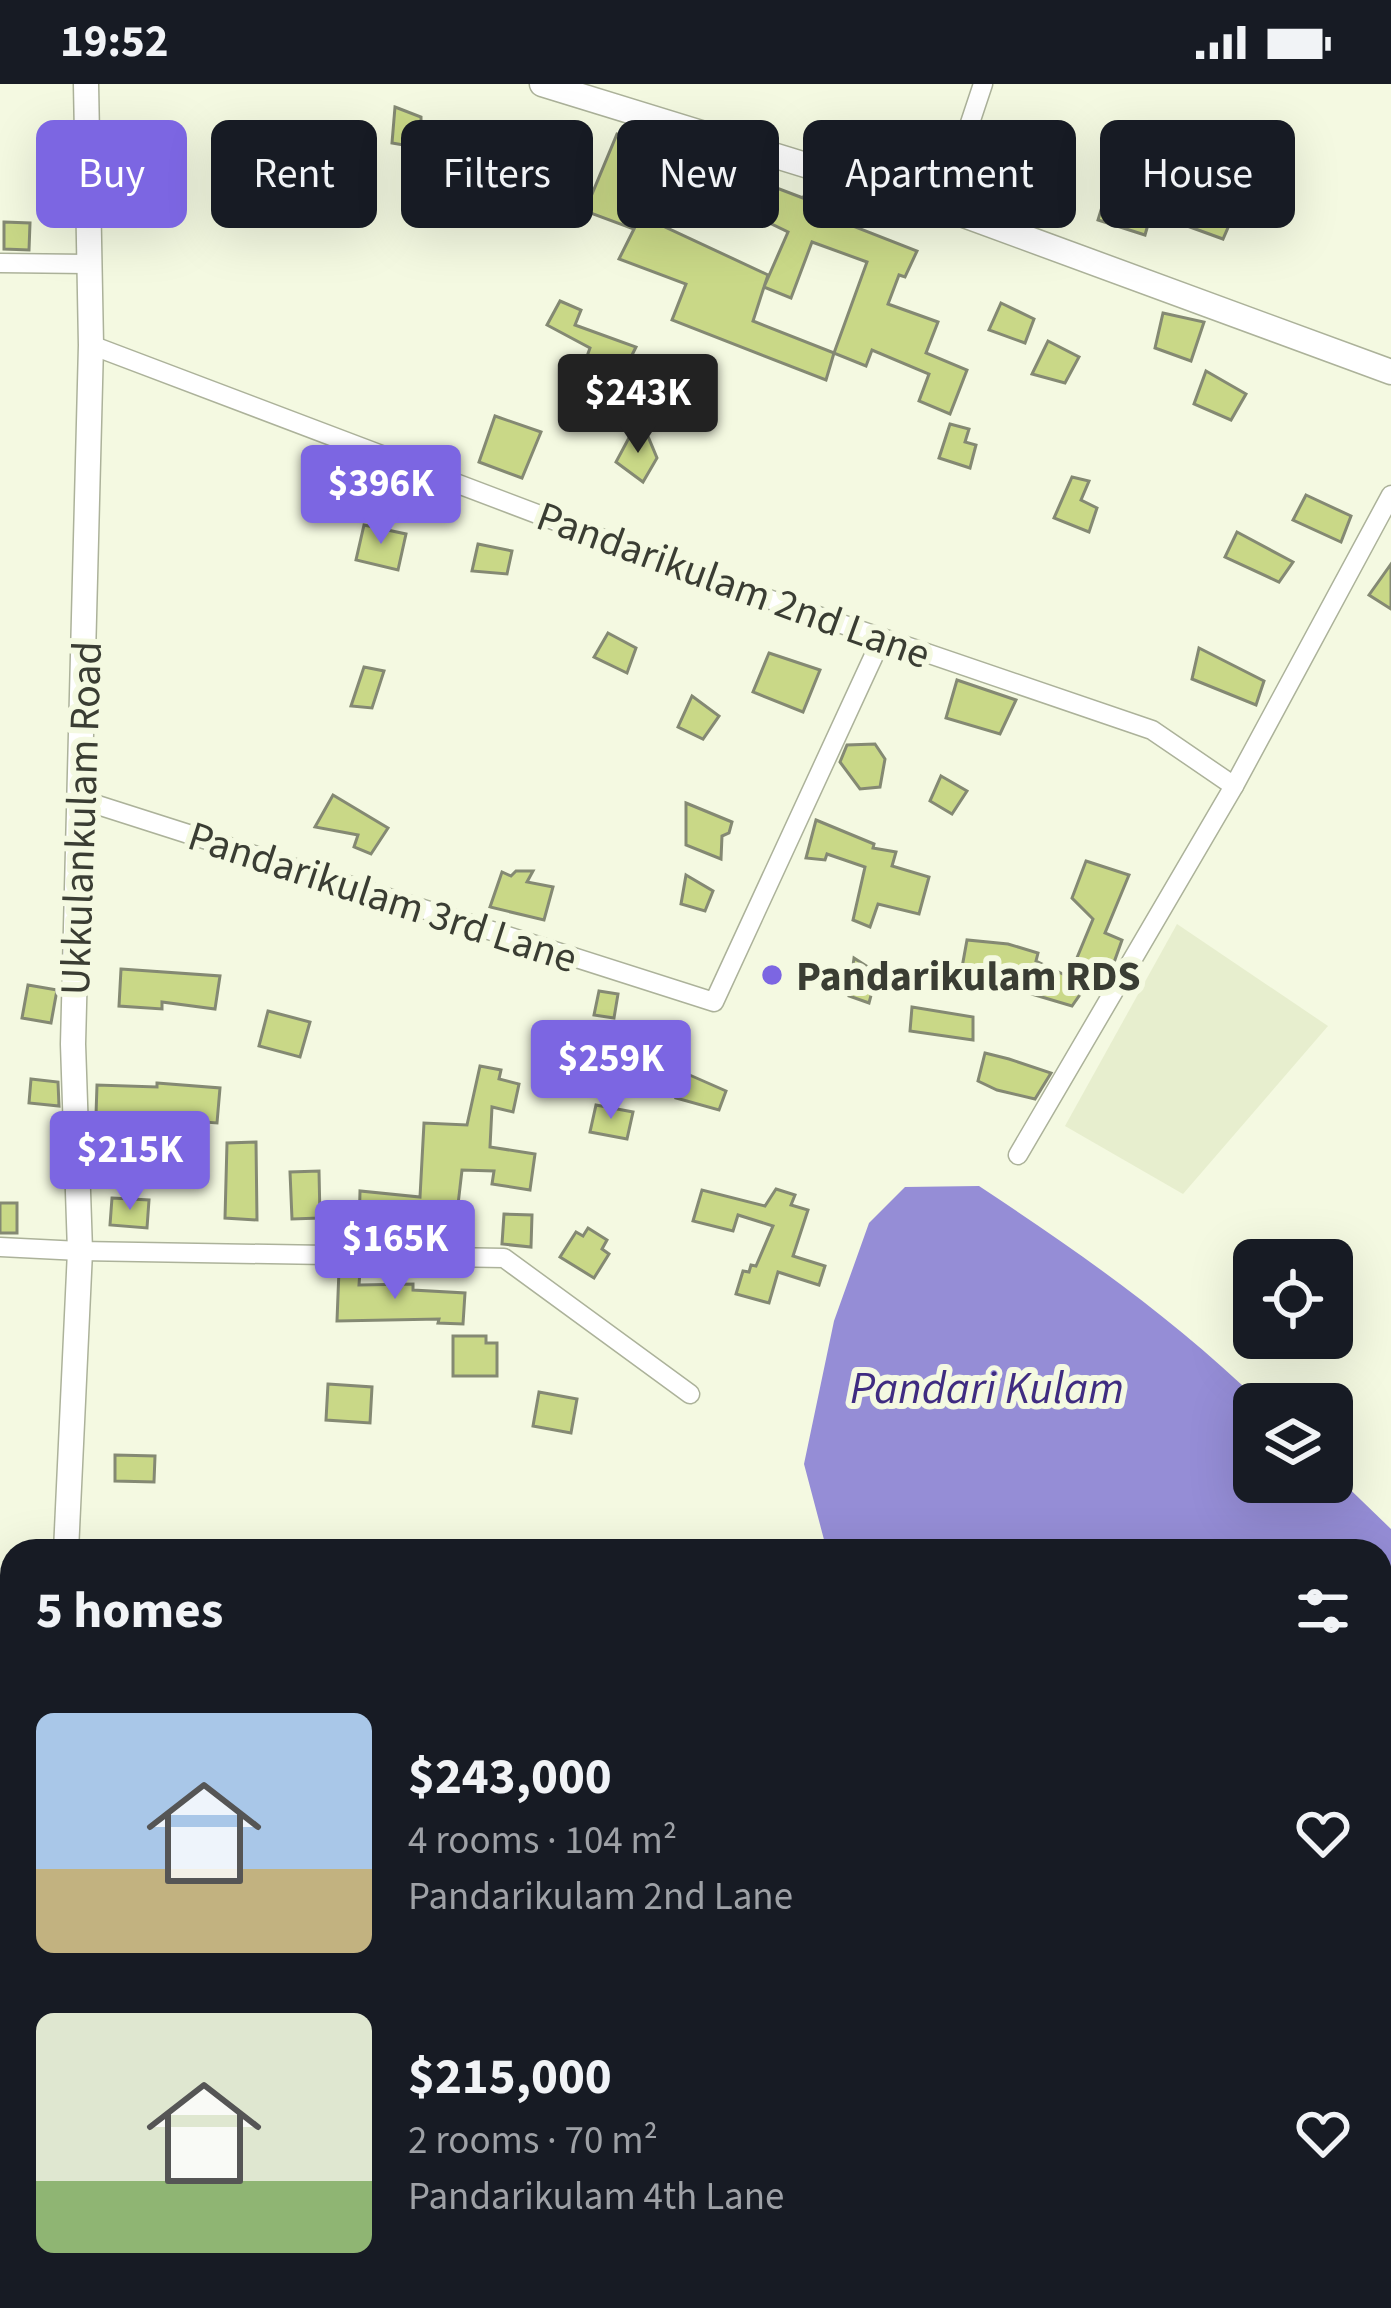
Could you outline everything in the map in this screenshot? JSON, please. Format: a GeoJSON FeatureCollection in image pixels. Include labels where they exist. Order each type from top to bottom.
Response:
{"type":"FeatureCollection","features":[{"type":"Feature","properties":{"kind":"street","name":"Ukkulankulam Road"},"geometry":{"type":"LineString","coordinates":[[68,1539],[80,1251],[73,1044],[92,345],[86,84]]}},
{"type":"Feature","properties":{"kind":"street"},"geometry":{"type":"LineString","coordinates":[[542,84],[803,164]]}},
{"type":"Feature","properties":{"kind":"street"},"geometry":{"type":"LineString","coordinates":[[971,120],[983,84]]}},
{"type":"Feature","properties":{"kind":"street"},"geometry":{"type":"LineString","coordinates":[[999,228],[1391,372]]}},
{"type":"Feature","properties":{"kind":"street"},"geometry":{"type":"LineString","coordinates":[[0,263],[88,264]]}},
{"type":"Feature","properties":{"kind":"street","name":"Pandarikulam 2nd Lane"},"geometry":{"type":"LineString","coordinates":[[92,345],[700,576],[1152,730],[1234,786]]}},
{"type":"Feature","properties":{"kind":"street"},"geometry":{"type":"LineString","coordinates":[[1018,1155],[1234,786],[1391,495]]}},
{"type":"Feature","properties":{"kind":"street","name":"Pandarikulam 3rd Lane"},"geometry":{"type":"LineString","coordinates":[[82,800],[714,1002],[882,638]]}},
{"type":"Feature","properties":{"kind":"street"},"geometry":{"type":"LineString","coordinates":[[0,1246],[504,1258],[690,1394]]}},
{"type":"Feature","properties":{"kind":"shaded area"},"geometry":{"type":"Polygon","coordinates":[[[1177,924],[1328,1026],[1183,1194],[1065,1126],[1177,924]]]}},
{"type":"Feature","properties":{"kind":"water","name":"Pandari Kulam"},"geometry":{"type":"Polygon","coordinates":[[[979,1186],[1126,1288],[1239,1383],[1233,1383],[1233,1503],[1353,1503],[1353,1492],[1391,1529],[1391,1539],[824,1539],[804,1464],[834,1321],[869,1223],[905,1187],[979,1186]]]}},
{"type":"Feature","properties":{"kind":"building"},"geometry":{"type":"Polygon","coordinates":[[[395,107],[421,117],[401,120],[401,145],[392,143],[395,107]]]}},
{"type":"Feature","properties":{"kind":"building"},"geometry":{"type":"Polygon","coordinates":[[[617,134],[617,223],[593,214],[593,192],[617,134]]]}},
{"type":"Feature","properties":{"kind":"building"},"geometry":{"type":"Polygon","coordinates":[[[779,189],[803,198],[803,228],[858,228],[917,251],[905,277],[899,275],[888,304],[938,322],[926,353],[967,370],[950,414],[919,401],[929,374],[872,350],[866,366],[834,353],[867,262],[812,242],[791,298],[764,287],[788,232],[779,228],[779,189]]]}},
{"type":"Feature","properties":{"kind":"building"},"geometry":{"type":"Polygon","coordinates":[[[4,222],[30,223],[29,250],[4,249],[4,222]]]}},
{"type":"Feature","properties":{"kind":"building"},"geometry":{"type":"Polygon","coordinates":[[[667,228],[768,275],[753,321],[834,353],[826,380],[672,320],[686,284],[619,259],[634,229],[667,228]]]}},
{"type":"Feature","properties":{"kind":"building"},"geometry":{"type":"Polygon","coordinates":[[[1193,228],[1228,228],[1223,239],[1193,228]]]}},
{"type":"Feature","properties":{"kind":"building"},"geometry":{"type":"Polygon","coordinates":[[[560,301],[581,310],[575,325],[636,347],[623,373],[586,359],[590,348],[547,325],[560,301]]]}},
{"type":"Feature","properties":{"kind":"building"},"geometry":{"type":"Polygon","coordinates":[[[1001,303],[1034,319],[1025,343],[989,330],[1001,303]]]}},
{"type":"Feature","properties":{"kind":"building"},"geometry":{"type":"Polygon","coordinates":[[[1163,313],[1204,322],[1191,361],[1155,348],[1163,313]]]}},
{"type":"Feature","properties":{"kind":"building"},"geometry":{"type":"Polygon","coordinates":[[[1048,341],[1079,357],[1065,383],[1032,374],[1048,341]]]}},
{"type":"Feature","properties":{"kind":"building"},"geometry":{"type":"Polygon","coordinates":[[[1206,371],[1246,394],[1231,420],[1194,404],[1206,371]]]}},
{"type":"Feature","properties":{"kind":"building"},"geometry":{"type":"Polygon","coordinates":[[[495,416],[541,432],[522,478],[479,462],[495,416]]]}},
{"type":"Feature","properties":{"kind":"building"},"geometry":{"type":"Polygon","coordinates":[[[950,424],[969,429],[965,442],[976,445],[970,468],[939,458],[950,424]]]}},
{"type":"Feature","properties":{"kind":"building"},"geometry":{"type":"Polygon","coordinates":[[[631,434],[647,434],[657,458],[643,482],[616,462],[631,434]]]}},
{"type":"Feature","properties":{"kind":"building"},"geometry":{"type":"Polygon","coordinates":[[[1072,477],[1089,481],[1081,500],[1097,508],[1089,532],[1054,518],[1072,477]]]}},
{"type":"Feature","properties":{"kind":"building"},"geometry":{"type":"Polygon","coordinates":[[[1306,495],[1351,516],[1341,542],[1293,520],[1306,495]]]}},
{"type":"Feature","properties":{"kind":"building"},"geometry":{"type":"Polygon","coordinates":[[[364,525],[406,534],[398,570],[356,560],[364,525]]]}},
{"type":"Feature","properties":{"kind":"building"},"geometry":{"type":"Polygon","coordinates":[[[1237,532],[1293,562],[1279,582],[1225,557],[1237,532]]]}},
{"type":"Feature","properties":{"kind":"building"},"geometry":{"type":"Polygon","coordinates":[[[478,544],[512,551],[507,574],[472,571],[478,544]]]}},
{"type":"Feature","properties":{"kind":"building"},"geometry":{"type":"Polygon","coordinates":[[[1391,564],[1391,609],[1369,595],[1391,564]]]}},
{"type":"Feature","properties":{"kind":"building"},"geometry":{"type":"Polygon","coordinates":[[[608,633],[636,648],[627,673],[594,657],[608,633]]]}},
{"type":"Feature","properties":{"kind":"building"},"geometry":{"type":"Polygon","coordinates":[[[1199,648],[1264,681],[1256,705],[1192,679],[1199,648]]]}},
{"type":"Feature","properties":{"kind":"building"},"geometry":{"type":"Polygon","coordinates":[[[769,653],[820,670],[803,712],[753,692],[769,653]]]}},
{"type":"Feature","properties":{"kind":"building"},"geometry":{"type":"Polygon","coordinates":[[[364,667],[384,671],[372,708],[351,706],[364,667]]]}},
{"type":"Feature","properties":{"kind":"building"},"geometry":{"type":"Polygon","coordinates":[[[957,680],[1016,700],[1000,734],[946,718],[957,680]]]}},
{"type":"Feature","properties":{"kind":"building"},"geometry":{"type":"Polygon","coordinates":[[[692,696],[719,716],[703,739],[678,727],[692,696]]]}},
{"type":"Feature","properties":{"kind":"building"},"geometry":{"type":"Polygon","coordinates":[[[875,744],[885,759],[880,787],[860,789],[840,762],[847,745],[875,744]]]}},
{"type":"Feature","properties":{"kind":"building"},"geometry":{"type":"Polygon","coordinates":[[[941,776],[967,791],[952,814],[930,801],[941,776]]]}},
{"type":"Feature","properties":{"kind":"building"},"geometry":{"type":"Polygon","coordinates":[[[333,795],[388,828],[371,854],[354,847],[358,835],[315,827],[333,795]]]}},
{"type":"Feature","properties":{"kind":"building"},"geometry":{"type":"Polygon","coordinates":[[[686,803],[732,822],[729,833],[722,836],[721,859],[686,845],[686,803]]]}},
{"type":"Feature","properties":{"kind":"building"},"geometry":{"type":"Polygon","coordinates":[[[816,820],[874,844],[873,848],[896,852],[892,866],[929,877],[919,914],[878,904],[870,927],[853,920],[865,867],[827,854],[825,860],[806,858],[816,820]]]}},
{"type":"Feature","properties":{"kind":"building"},"geometry":{"type":"Polygon","coordinates":[[[1086,861],[1129,875],[1105,933],[1122,940],[1112,968],[1100,966],[1072,1006],[961,973],[967,940],[1038,953],[1036,961],[1069,977],[1093,919],[1072,898],[1086,861]]]}},
{"type":"Feature","properties":{"kind":"building"},"geometry":{"type":"Polygon","coordinates":[[[516,871],[533,871],[527,882],[553,887],[544,920],[490,907],[502,872],[511,876],[516,871]]]}},
{"type":"Feature","properties":{"kind":"building"},"geometry":{"type":"Polygon","coordinates":[[[686,875],[713,891],[705,911],[681,904],[686,875]]]}},
{"type":"Feature","properties":{"kind":"building"},"geometry":{"type":"Polygon","coordinates":[[[854,958],[877,973],[869,1003],[849,996],[854,958]]]}},
{"type":"Feature","properties":{"kind":"building"},"geometry":{"type":"Polygon","coordinates":[[[121,969],[220,976],[215,1009],[162,1002],[162,1009],[119,1006],[121,969]]]}},
{"type":"Feature","properties":{"kind":"building"},"geometry":{"type":"Polygon","coordinates":[[[28,985],[57,990],[51,1023],[22,1018],[28,985]]]}},
{"type":"Feature","properties":{"kind":"building"},"geometry":{"type":"Polygon","coordinates":[[[599,991],[618,994],[614,1018],[594,1015],[599,991]]]}},
{"type":"Feature","properties":{"kind":"building"},"geometry":{"type":"Polygon","coordinates":[[[912,1007],[973,1017],[973,1040],[910,1031],[912,1007]]]}},
{"type":"Feature","properties":{"kind":"building"},"geometry":{"type":"Polygon","coordinates":[[[268,1011],[310,1022],[300,1057],[259,1046],[268,1011]]]}},
{"type":"Feature","properties":{"kind":"building"},"geometry":{"type":"Polygon","coordinates":[[[624,1027],[657,1036],[650,1066],[616,1057],[624,1027]]]}},
{"type":"Feature","properties":{"kind":"building"},"geometry":{"type":"Polygon","coordinates":[[[985,1053],[1051,1073],[1035,1099],[997,1090],[978,1081],[985,1053]]]}},
{"type":"Feature","properties":{"kind":"building"},"geometry":{"type":"Polygon","coordinates":[[[480,1066],[501,1070],[499,1079],[519,1084],[513,1112],[492,1107],[490,1147],[535,1154],[530,1190],[492,1184],[494,1171],[462,1170],[456,1222],[407,1219],[407,1234],[359,1233],[360,1191],[420,1197],[424,1123],[467,1125],[480,1066]]]}},
{"type":"Feature","properties":{"kind":"building"},"geometry":{"type":"Polygon","coordinates":[[[685,1073],[726,1091],[719,1110],[676,1098],[685,1073]]]}},
{"type":"Feature","properties":{"kind":"building"},"geometry":{"type":"Polygon","coordinates":[[[31,1079],[58,1082],[59,1106],[29,1103],[31,1079]]]}},
{"type":"Feature","properties":{"kind":"building"},"geometry":{"type":"Polygon","coordinates":[[[157,1083],[220,1088],[217,1123],[151,1118],[150,1166],[109,1165],[110,1115],[96,1115],[97,1085],[157,1087],[157,1083]]]}},
{"type":"Feature","properties":{"kind":"building"},"geometry":{"type":"Polygon","coordinates":[[[596,1105],[633,1112],[627,1139],[590,1132],[596,1105]]]}},
{"type":"Feature","properties":{"kind":"building"},"geometry":{"type":"Polygon","coordinates":[[[256,1142],[257,1220],[225,1218],[227,1143],[256,1142]]]}},
{"type":"Feature","properties":{"kind":"building"},"geometry":{"type":"Polygon","coordinates":[[[319,1171],[320,1218],[292,1219],[290,1172],[319,1171]]]}},
{"type":"Feature","properties":{"kind":"building"},"geometry":{"type":"Polygon","coordinates":[[[776,1189],[795,1195],[791,1205],[808,1210],[793,1256],[825,1266],[819,1285],[778,1272],[769,1303],[736,1294],[743,1271],[756,1266],[773,1226],[738,1215],[733,1231],[693,1221],[702,1190],[765,1206],[776,1189]]]}},
{"type":"Feature","properties":{"kind":"building"},"geometry":{"type":"Polygon","coordinates":[[[112,1198],[149,1200],[147,1228],[110,1225],[112,1198]]]}},
{"type":"Feature","properties":{"kind":"building"},"geometry":{"type":"Polygon","coordinates":[[[0,1203],[17,1203],[17,1233],[0,1233],[0,1203]]]}},
{"type":"Feature","properties":{"kind":"building"},"geometry":{"type":"Polygon","coordinates":[[[504,1214],[532,1215],[531,1247],[502,1244],[504,1214]]]}},
{"type":"Feature","properties":{"kind":"building"},"geometry":{"type":"Polygon","coordinates":[[[588,1228],[607,1240],[602,1249],[609,1254],[594,1278],[560,1257],[576,1232],[583,1236],[588,1228]]]}},
{"type":"Feature","properties":{"kind":"building"},"geometry":{"type":"Polygon","coordinates":[[[339,1270],[360,1271],[359,1285],[413,1284],[413,1290],[465,1293],[463,1324],[438,1323],[439,1319],[337,1321],[339,1270]]]}},
{"type":"Feature","properties":{"kind":"building"},"geometry":{"type":"Polygon","coordinates":[[[453,1336],[486,1336],[486,1343],[497,1343],[497,1376],[453,1376],[453,1336]]]}},
{"type":"Feature","properties":{"kind":"building"},"geometry":{"type":"Polygon","coordinates":[[[328,1384],[372,1387],[370,1423],[326,1420],[328,1384]]]}},
{"type":"Feature","properties":{"kind":"building"},"geometry":{"type":"Polygon","coordinates":[[[539,1392],[577,1399],[571,1433],[533,1426],[539,1392]]]}},
{"type":"Feature","properties":{"kind":"building"},"geometry":{"type":"Polygon","coordinates":[[[115,1455],[155,1456],[154,1482],[115,1481],[115,1455]]]}},
{"type":"Feature","properties":{"kind":"place","name":"Pandarikulam RDS"},"geometry":{"type":"Point","coordinates":[772,975]}}]}
